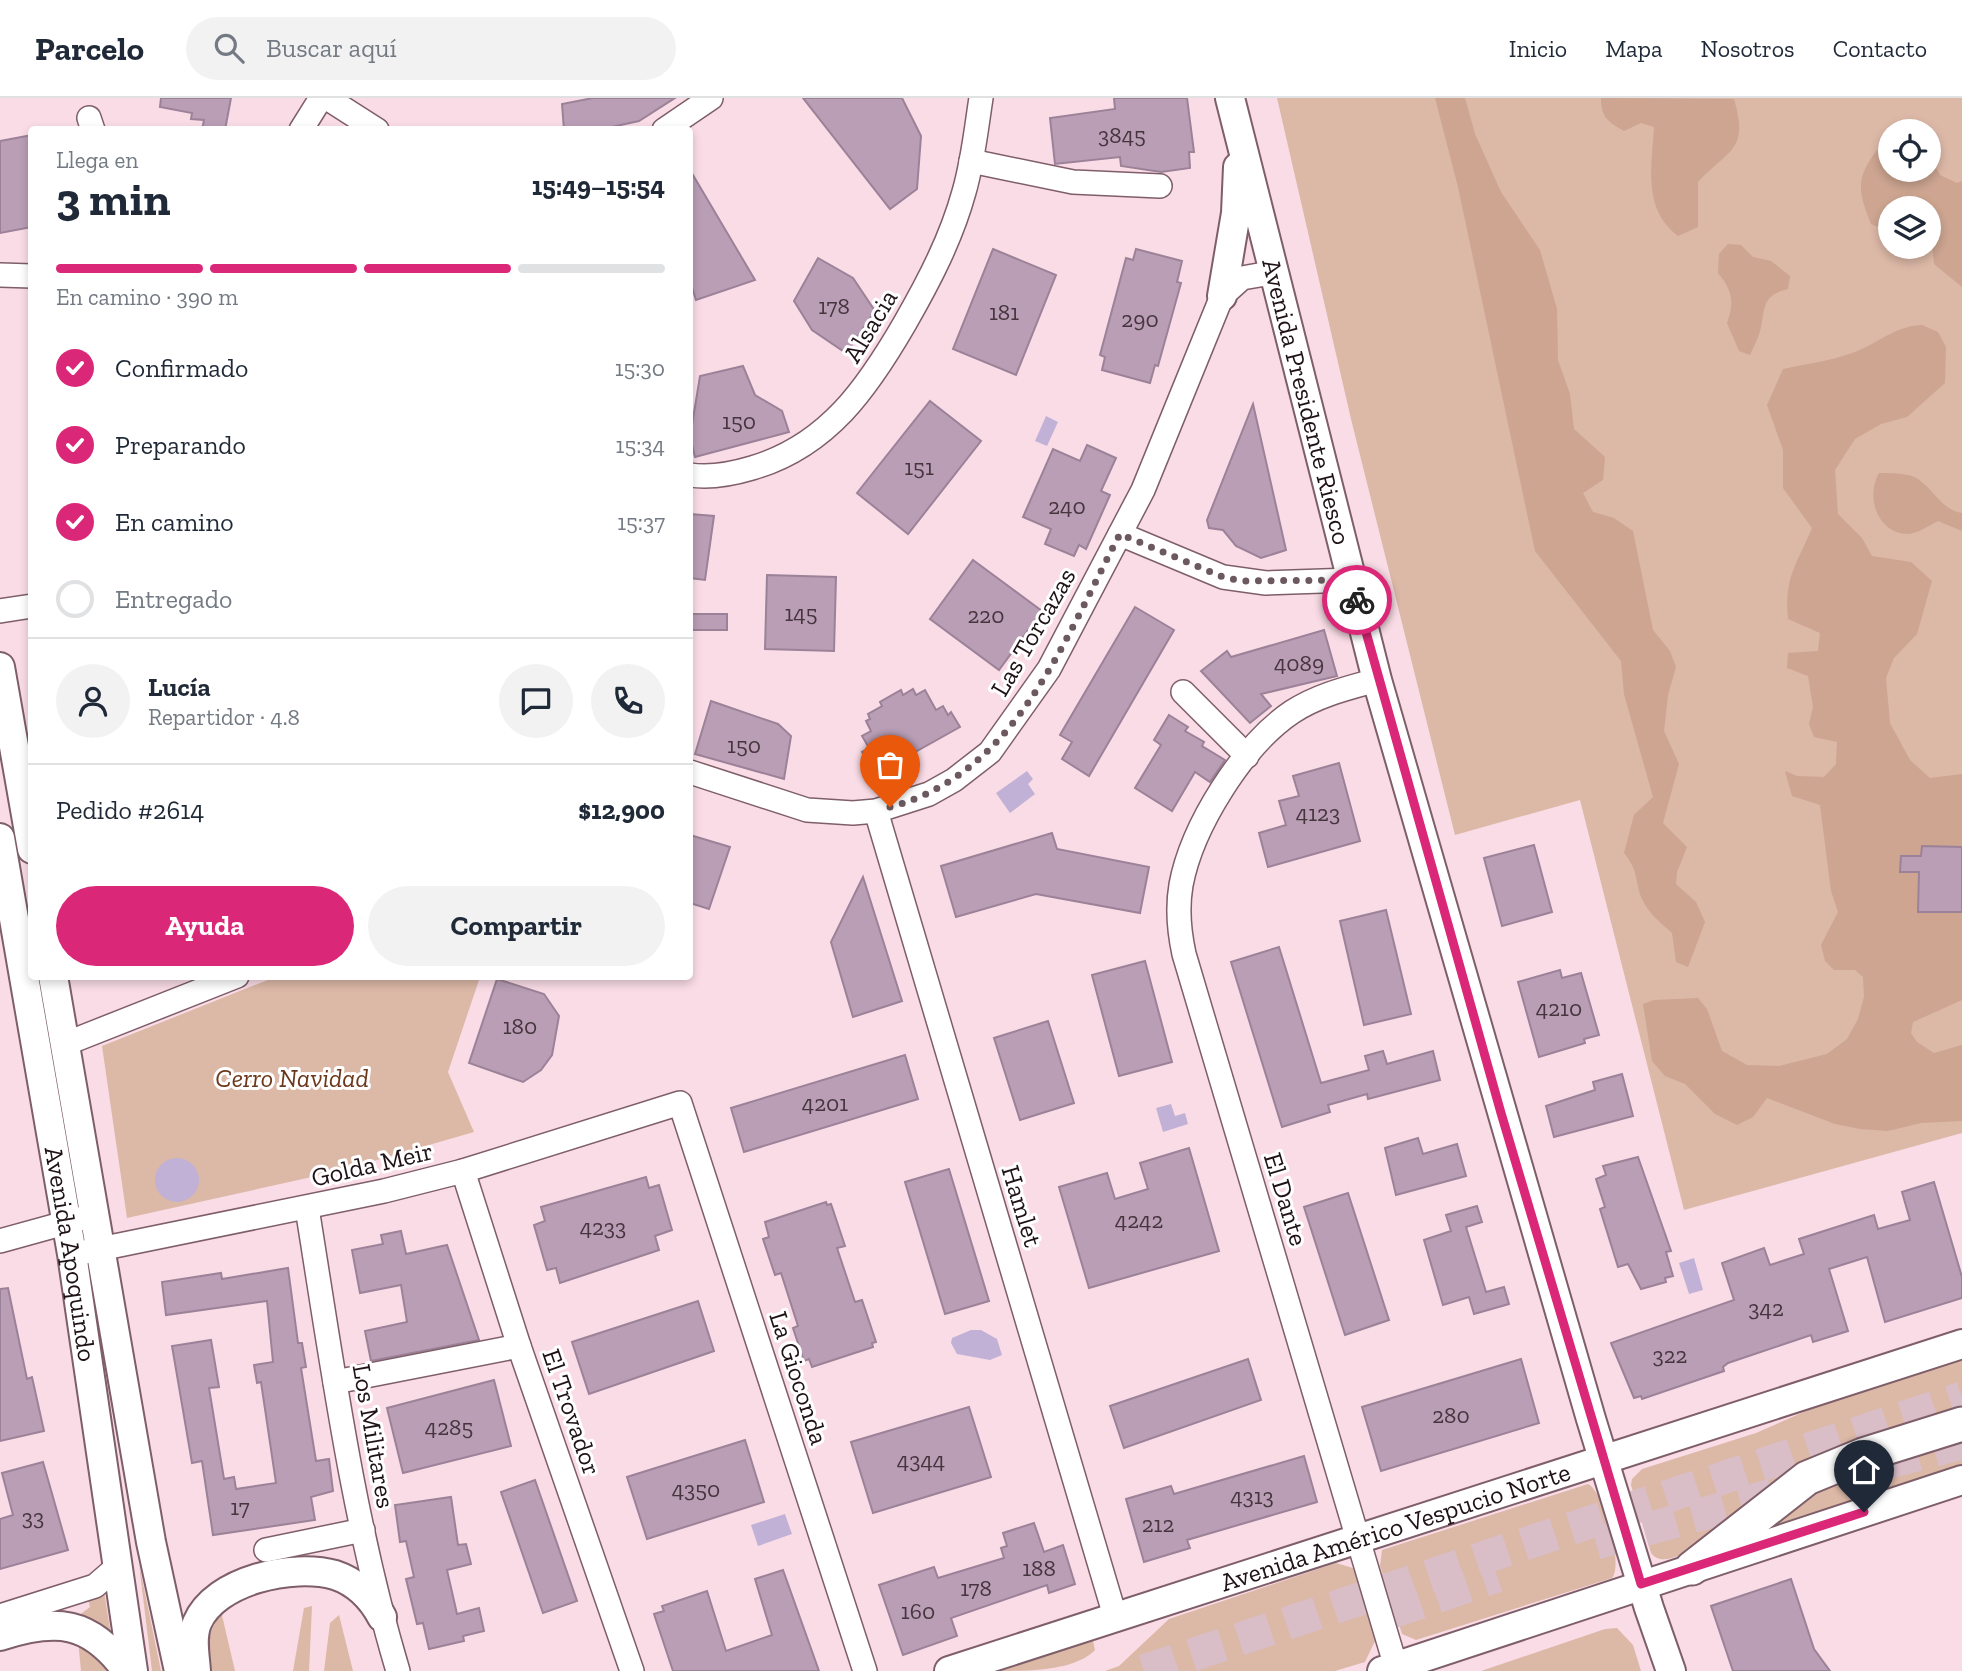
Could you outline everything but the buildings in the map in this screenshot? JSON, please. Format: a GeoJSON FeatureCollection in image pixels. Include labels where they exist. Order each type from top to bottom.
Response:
{"type":"FeatureCollection","features":[{"type":"Feature","properties":{"kind":"highway"},"geometry":{"type":"LineString","coordinates":[[1692,1568],[1807,1478],[1863,1455],[1962,1424]]}},
{"type":"Feature","properties":{"kind":"main road","name":"Avenida Presidente Riesco"},"geometry":{"type":"LineString","coordinates":[[1230,98],[1377,680],[1641,1584],[1671,1671]]}},
{"type":"Feature","properties":{"kind":"main road"},"geometry":{"type":"LineString","coordinates":[[1222,296],[1236,214],[1238,133]]}},
{"type":"Feature","properties":{"kind":"main road"},"geometry":{"type":"LineString","coordinates":[[0,667],[28,826]]}},
{"type":"Feature","properties":{"kind":"main road","name":"Avenida Apoquindo"},"geometry":{"type":"LineString","coordinates":[[0,838],[9,941],[72,1254],[133,1671]]}},
{"type":"Feature","properties":{"kind":"main road","name":"Avenida Apoquindo"},"geometry":{"type":"LineString","coordinates":[[54,980],[151,1542],[178,1671]]}},
{"type":"Feature","properties":{"kind":"main road","name":"Avenida Américo Vespucio Norte"},"geometry":{"type":"LineString","coordinates":[[949,1671],[1605,1462],[1962,1344]]}},
{"type":"Feature","properties":{"kind":"main road"},"geometry":{"type":"LineString","coordinates":[[1389,1669],[1962,1480]]}},
{"type":"Feature","properties":{"kind":"main road"},"geometry":{"type":"LineString","coordinates":[[196,1671],[196,1625],[204,1609],[225,1590],[247,1582],[308,1572],[335,1576],[348,1581],[368,1596],[382,1617]]}},
{"type":"Feature","properties":{"kind":"main road"},"geometry":{"type":"LineString","coordinates":[[0,1636],[41,1625],[74,1627],[104,1645],[127,1671]]}},
{"type":"Feature","properties":{"kind":"street"},"geometry":{"type":"LineString","coordinates":[[304,126],[321,98]]}},
{"type":"Feature","properties":{"kind":"street"},"geometry":{"type":"LineString","coordinates":[[327,98],[371,126]]}},
{"type":"Feature","properties":{"kind":"street"},"geometry":{"type":"LineString","coordinates":[[670,126],[711,98]]}},
{"type":"Feature","properties":{"kind":"street","name":"Alsacia"},"geometry":{"type":"LineString","coordinates":[[693,475],[734,473],[780,458],[825,432],[847,411],[879,369],[925,290],[953,225],[971,161],[981,98]]}},
{"type":"Feature","properties":{"kind":"street"},"geometry":{"type":"LineString","coordinates":[[971,161],[1073,182],[1160,186]]}},
{"type":"Feature","properties":{"kind":"street"},"geometry":{"type":"LineString","coordinates":[[1222,296],[1242,278],[1276,272]]}},
{"type":"Feature","properties":{"kind":"street"},"geometry":{"type":"LineString","coordinates":[[0,275],[28,275]]}},
{"type":"Feature","properties":{"kind":"street","name":"Las Torcazas"},"geometry":{"type":"LineString","coordinates":[[693,773],[807,810],[876,811],[929,794],[954,780],[990,752],[1042,679],[1143,490],[1222,296]]}},
{"type":"Feature","properties":{"kind":"street"},"geometry":{"type":"LineString","coordinates":[[1120,534],[1223,577],[1242,581],[1352,580]]}},
{"type":"Feature","properties":{"kind":"street"},"geometry":{"type":"LineString","coordinates":[[0,611],[28,607]]}},
{"type":"Feature","properties":{"kind":"street","name":"El Dante"},"geometry":{"type":"LineString","coordinates":[[1377,680],[1326,695],[1293,712],[1268,732],[1247,755],[1215,804],[1186,866],[1179,903],[1180,937],[1359,1540],[1389,1669]]}},
{"type":"Feature","properties":{"kind":"street"},"geometry":{"type":"LineString","coordinates":[[1183,692],[1247,755]]}},
{"type":"Feature","properties":{"kind":"street","name":"Hamlet"},"geometry":{"type":"LineString","coordinates":[[876,811],[1115,1616]]}},
{"type":"Feature","properties":{"kind":"street"},"geometry":{"type":"LineString","coordinates":[[65,1044],[227,980]]}},
{"type":"Feature","properties":{"kind":"street","name":"Golda Meir"},"geometry":{"type":"LineString","coordinates":[[72,1254],[307,1208],[463,1171],[680,1103]]}},
{"type":"Feature","properties":{"kind":"street","name":"La Gioconda"},"geometry":{"type":"LineString","coordinates":[[680,1103],[865,1671]]}},
{"type":"Feature","properties":{"kind":"street","name":"El Trovador"},"geometry":{"type":"LineString","coordinates":[[463,1171],[519,1346],[632,1671]]}},
{"type":"Feature","properties":{"kind":"street","name":"Los Militares"},"geometry":{"type":"LineString","coordinates":[[307,1208],[335,1382],[363,1530],[382,1617],[398,1671]]}},
{"type":"Feature","properties":{"kind":"street"},"geometry":{"type":"LineString","coordinates":[[0,1241],[96,1215]]}},
{"type":"Feature","properties":{"kind":"street"},"geometry":{"type":"LineString","coordinates":[[335,1382],[519,1346]]}},
{"type":"Feature","properties":{"kind":"street"},"geometry":{"type":"LineString","coordinates":[[266,1550],[363,1530]]}},
{"type":"Feature","properties":{"kind":"street"},"geometry":{"type":"LineString","coordinates":[[0,1616],[95,1586],[118,1566]]}},
{"type":"Feature","properties":{"kind":"green space"},"geometry":{"type":"Polygon","coordinates":[[[1277,98],[1962,98],[1962,1133],[1684,1210],[1580,800],[1455,835],[1351,419],[1277,98]]]}},
{"type":"Feature","properties":{"kind":"green space","name":"Cerro Navidad"},"geometry":{"type":"Polygon","coordinates":[[[267,980],[479,980],[448,1072],[474,1132],[339,1171],[127,1218],[102,1046],[267,980]]]}},
{"type":"Feature","properties":{"kind":"green space"},"geometry":{"type":"Polygon","coordinates":[[[1962,1359],[1962,1408],[1884,1433],[1698,1547],[1667,1559],[1661,1559],[1651,1553],[1631,1485],[1632,1479],[1642,1469],[1756,1433],[1831,1400],[1962,1359]]]}},
{"type":"Feature","properties":{"kind":"green space"},"geometry":{"type":"Polygon","coordinates":[[[1962,1433],[1962,1465],[1772,1529],[1791,1508],[1813,1490],[1962,1433]]]}},
{"type":"Feature","properties":{"kind":"green space"},"geometry":{"type":"Polygon","coordinates":[[[1588,1484],[1600,1499],[1610,1528],[1615,1559],[1612,1578],[1416,1640],[1402,1634],[1380,1566],[1382,1550],[1588,1484]]]}},
{"type":"Feature","properties":{"kind":"green space"},"geometry":{"type":"Polygon","coordinates":[[[1336,1563],[1353,1568],[1357,1574],[1375,1641],[1365,1662],[1335,1671],[1105,1671],[1119,1666],[1169,1619],[1336,1563]]]}},
{"type":"Feature","properties":{"kind":"green space"},"geometry":{"type":"Polygon","coordinates":[[[139,1564],[161,1671],[152,1671],[139,1564]]]}},
{"type":"Feature","properties":{"kind":"green space"},"geometry":{"type":"Polygon","coordinates":[[[104,1591],[111,1635],[78,1616],[90,1607],[88,1598],[104,1591]]]}},
{"type":"Feature","properties":{"kind":"green space"},"geometry":{"type":"Polygon","coordinates":[[[312,1606],[309,1671],[293,1671],[304,1608],[312,1606]]]}},
{"type":"Feature","properties":{"kind":"green space"},"geometry":{"type":"Polygon","coordinates":[[[221,1611],[235,1671],[209,1671],[206,1642],[221,1611]]]}},
{"type":"Feature","properties":{"kind":"green space"},"geometry":{"type":"Polygon","coordinates":[[[339,1615],[353,1671],[324,1671],[330,1623],[339,1615]]]}},
{"type":"Feature","properties":{"kind":"green space"},"geometry":{"type":"Polygon","coordinates":[[[1617,1628],[1633,1645],[1641,1671],[1481,1671],[1605,1629],[1617,1628]]]}},
{"type":"Feature","properties":{"kind":"green space"},"geometry":{"type":"Polygon","coordinates":[[[78,1640],[98,1656],[107,1671],[81,1671],[78,1640]]]}},
{"type":"Feature","properties":{"kind":"green space"},"geometry":{"type":"Polygon","coordinates":[[[1093,1641],[1095,1650],[1075,1662],[1050,1668],[998,1671],[1093,1641]]]}},
{"type":"Feature","properties":{"kind":"shaded area"},"geometry":{"type":"Polygon","coordinates":[[[1435,98],[1465,98],[1475,134],[1501,192],[1540,250],[1557,309],[1558,360],[1570,394],[1574,429],[1605,457],[1603,480],[1583,493],[1593,512],[1614,518],[1633,531],[1653,630],[1670,651],[1676,667],[1668,695],[1664,731],[1679,764],[1663,823],[1687,847],[1677,872],[1676,884],[1696,902],[1705,922],[1688,967],[1676,962],[1672,933],[1655,918],[1645,904],[1635,871],[1624,853],[1634,815],[1653,797],[1624,694],[1621,661],[1535,551],[1458,187],[1435,98]]]}},
{"type":"Feature","properties":{"kind":"shaded area"},"geometry":{"type":"Polygon","coordinates":[[[1601,98],[1734,99],[1738,116],[1738,139],[1727,155],[1698,182],[1698,227],[1678,236],[1659,213],[1654,200],[1651,171],[1654,127],[1641,123],[1624,131],[1606,118],[1601,98]]]}},
{"type":"Feature","properties":{"kind":"shaded area"},"geometry":{"type":"Polygon","coordinates":[[[1878,149],[1878,182],[1941,182],[1941,175],[1957,183],[1962,181],[1962,287],[1934,264],[1933,259],[1941,259],[1941,196],[1878,196],[1878,227],[1871,224],[1863,202],[1861,185],[1865,168],[1878,149]]]}},
{"type":"Feature","properties":{"kind":"shaded area"},"geometry":{"type":"Polygon","coordinates":[[[1728,244],[1741,245],[1753,257],[1771,261],[1790,276],[1788,289],[1780,291],[1767,302],[1759,334],[1750,355],[1739,351],[1727,323],[1731,296],[1718,273],[1719,254],[1728,244]]]}},
{"type":"Feature","properties":{"kind":"shaded area"},"geometry":{"type":"Polygon","coordinates":[[[1922,325],[1938,332],[1946,347],[1945,383],[1907,417],[1881,424],[1855,439],[1835,470],[1838,514],[1862,538],[1872,556],[1911,562],[1932,581],[1917,634],[1894,658],[1886,678],[1890,723],[1910,760],[1930,778],[1962,774],[1962,1000],[1913,1022],[1911,1033],[1917,1042],[1934,1053],[1962,1045],[1962,1121],[1921,1123],[1888,1131],[1860,1129],[1835,1124],[1767,1098],[1753,1117],[1737,1125],[1715,1114],[1685,1084],[1665,1076],[1652,1061],[1643,1004],[1654,1000],[1698,998],[1707,1009],[1722,1051],[1747,1065],[1779,1066],[1827,1054],[1847,1039],[1858,1019],[1864,997],[1863,977],[1855,970],[1834,970],[1825,961],[1821,945],[1838,912],[1831,891],[1820,805],[1792,796],[1785,771],[1797,776],[1824,777],[1836,764],[1837,742],[1814,737],[1809,724],[1813,707],[1808,676],[1787,668],[1788,653],[1818,651],[1820,633],[1788,619],[1790,581],[1812,528],[1783,488],[1783,450],[1767,405],[1783,369],[1844,356],[1894,332],[1922,325]]]}},
{"type":"Feature","properties":{"kind":"shaded area"},"geometry":{"type":"Polygon","coordinates":[[[1046,416],[1058,422],[1047,446],[1035,441],[1046,416]]]}},
{"type":"Feature","properties":{"kind":"shaded area"},"geometry":{"type":"Polygon","coordinates":[[[1879,473],[1905,474],[1918,479],[1949,508],[1962,513],[1962,531],[1938,521],[1912,534],[1889,528],[1882,521],[1874,503],[1873,493],[1879,473]]]}},
{"type":"Feature","properties":{"kind":"shaded area"},"geometry":{"type":"Polygon","coordinates":[[[1027,771],[1033,779],[1028,784],[1035,794],[1010,813],[996,793],[1027,771]]]}},
{"type":"Feature","properties":{"kind":"shaded area"},"geometry":{"type":"Polygon","coordinates":[[[1171,1104],[1175,1116],[1185,1113],[1188,1124],[1163,1132],[1156,1108],[1171,1104]]]}},
{"type":"Feature","properties":{"kind":"shaded area"},"geometry":{"type":"Polygon","coordinates":[[[177,1158],[186,1159],[193,1164],[198,1171],[198,1189],[193,1196],[186,1201],[177,1202],[168,1201],[161,1196],[156,1189],[155,1180],[156,1171],[161,1164],[168,1159],[177,1158]]]}},
{"type":"Feature","properties":{"kind":"shaded area"},"geometry":{"type":"Polygon","coordinates":[[[1694,1258],[1703,1290],[1689,1294],[1679,1263],[1694,1258]]]}},
{"type":"Feature","properties":{"kind":"shaded area"},"geometry":{"type":"Polygon","coordinates":[[[971,1330],[981,1330],[997,1339],[1002,1355],[990,1360],[957,1354],[951,1343],[952,1338],[971,1330]]]}},
{"type":"Feature","properties":{"kind":"shaded area"},"geometry":{"type":"Polygon","coordinates":[[[785,1514],[792,1534],[758,1546],[751,1525],[785,1514]]]}},
{"type":"Feature","properties":{"kind":"tunnel"},"geometry":{"type":"LineString","coordinates":[[1144,1671],[1962,1398]]}},
{"type":"Feature","properties":{"kind":"tunnel"},"geometry":{"type":"LineString","coordinates":[[1886,1463],[1962,1443]]}},
{"type":"Feature","properties":{"kind":"tunnel"},"geometry":{"type":"LineString","coordinates":[[1596,1543],[1794,1489]]}},
{"type":"Feature","properties":{"kind":"tunnel"},"geometry":{"type":"LineString","coordinates":[[1389,1613],[1497,1576]]}},
{"type":"Feature","properties":{"kind":"way so far"},"geometry":{"type":"LineString","coordinates":[[890,807],[929,794],[954,780],[990,752],[1004,736],[1036,690],[1120,534],[1189,564],[1242,581],[1315,583],[1352,580],[1357,600]]}},
{"type":"Feature","properties":{"kind":"route"},"geometry":{"type":"LineString","coordinates":[[1357,600],[1377,680],[1501,1113],[1641,1584],[1864,1512]]}}]}
